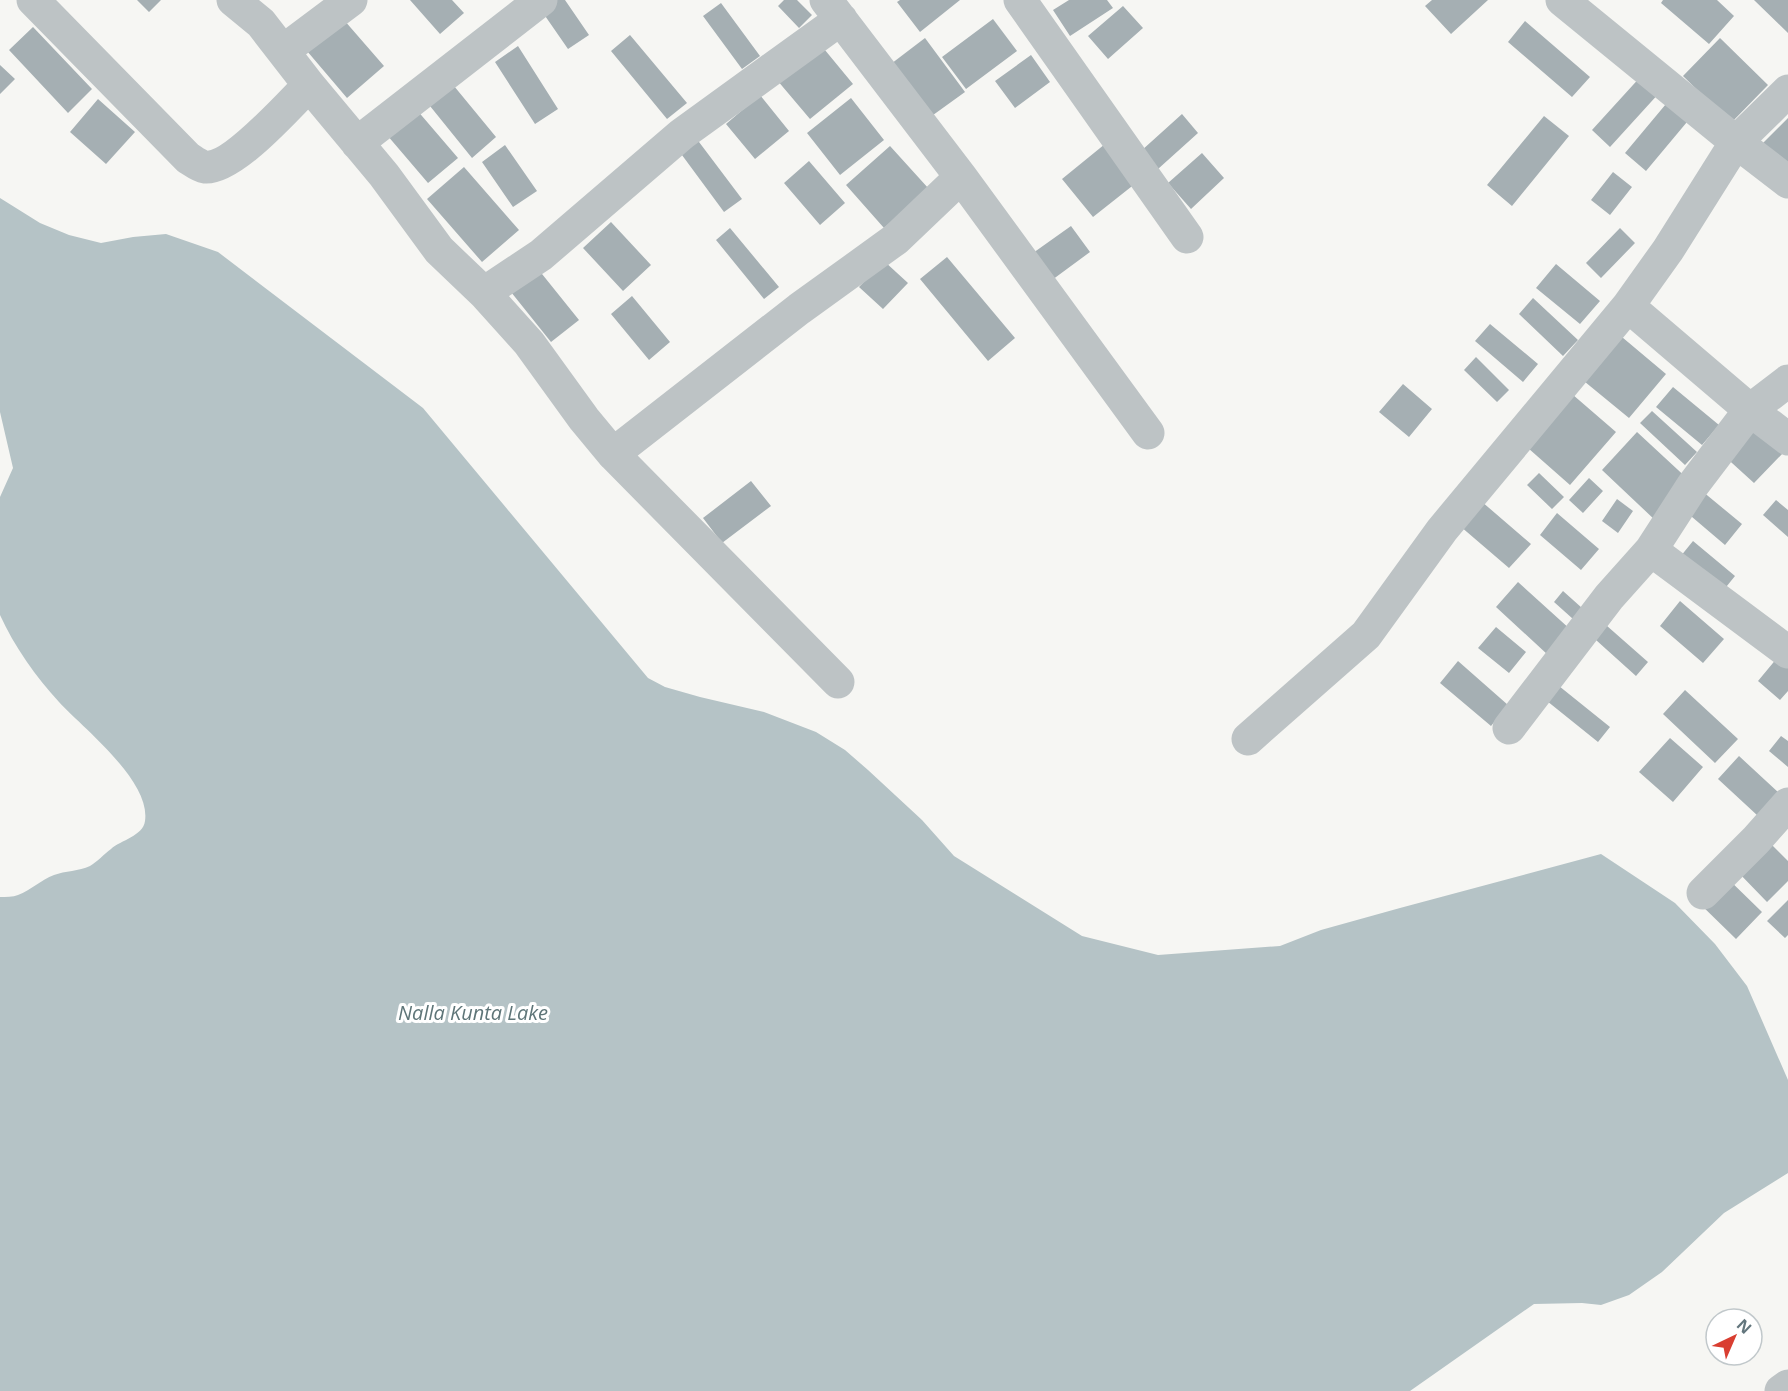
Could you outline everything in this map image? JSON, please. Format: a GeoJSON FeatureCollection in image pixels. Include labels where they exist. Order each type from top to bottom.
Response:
{"type":"FeatureCollection","features":[{"type":"Feature","properties":{"kind":"street"},"geometry":{"type":"LineString","coordinates":[[33,0],[188,158],[204,167],[223,164],[240,152],[309,85]]}},
{"type":"Feature","properties":{"kind":"street"},"geometry":{"type":"LineString","coordinates":[[233,0],[261,23],[384,175],[440,250],[484,293],[529,343],[584,419],[613,454],[838,682]]}},
{"type":"Feature","properties":{"kind":"street"},"geometry":{"type":"LineString","coordinates":[[283,51],[351,0]]}},
{"type":"Feature","properties":{"kind":"street"},"geometry":{"type":"LineString","coordinates":[[357,143],[541,0]]}},
{"type":"Feature","properties":{"kind":"street"},"geometry":{"type":"LineString","coordinates":[[1020,0],[1187,237]]}},
{"type":"Feature","properties":{"kind":"street"},"geometry":{"type":"LineString","coordinates":[[1562,0],[1788,182]]}},
{"type":"Feature","properties":{"kind":"street"},"geometry":{"type":"LineString","coordinates":[[484,293],[541,255],[833,9],[961,177],[1148,433]]}},
{"type":"Feature","properties":{"kind":"street"},"geometry":{"type":"LineString","coordinates":[[1248,739],[1366,636],[1442,530],[1628,306],[1668,250],[1736,142],[1788,91]]}},
{"type":"Feature","properties":{"kind":"street"},"geometry":{"type":"LineString","coordinates":[[613,454],[799,309],[896,239],[961,177]]}},
{"type":"Feature","properties":{"kind":"street"},"geometry":{"type":"LineString","coordinates":[[1628,306],[1750,410],[1788,439]]}},
{"type":"Feature","properties":{"kind":"street"},"geometry":{"type":"LineString","coordinates":[[1509,728],[1609,597],[1651,550],[1694,485],[1750,410],[1788,381]]}},
{"type":"Feature","properties":{"kind":"street"},"geometry":{"type":"LineString","coordinates":[[1651,550],[1788,652]]}},
{"type":"Feature","properties":{"kind":"street"},"geometry":{"type":"LineString","coordinates":[[1703,893],[1788,804]]}},
{"type":"Feature","properties":{"kind":"street"},"geometry":{"type":"LineString","coordinates":[[1781,1391],[1788,1386]]}},
{"type":"Feature","properties":{"kind":"water","name":"Nalla Kunta Lake"},"geometry":{"type":"Polygon","coordinates":[[[0,198],[40,223],[69,235],[101,243],[166,234],[218,252],[423,408],[648,678],[665,687],[764,712],[816,732],[845,750],[868,770],[922,820],[954,856],[1082,936],[1158,955],[1280,946],[1321,930],[1601,854],[1675,903],[1715,944],[1747,986],[1788,1080],[1788,1173],[1724,1213],[1662,1272],[1629,1295],[1601,1305],[1534,1304],[1410,1391],[0,1391],[0,897],[18,895],[54,875],[90,866],[115,846],[136,834],[145,821],[144,806],[138,789],[127,773],[42,682],[19,650],[0,615],[0,497],[13,468],[0,412],[0,198]]]}},
{"type":"Feature","properties":{"kind":"building"},"geometry":{"type":"Polygon","coordinates":[[[137,0],[161,0],[149,12],[137,0]]]}},
{"type":"Feature","properties":{"kind":"building"},"geometry":{"type":"Polygon","coordinates":[[[410,0],[452,0],[464,13],[440,34],[410,0]]]}},
{"type":"Feature","properties":{"kind":"building"},"geometry":{"type":"Polygon","coordinates":[[[555,0],[565,0],[589,35],[568,49],[541,10],[555,0]]]}},
{"type":"Feature","properties":{"kind":"building"},"geometry":{"type":"Polygon","coordinates":[[[784,0],[797,0],[812,15],[799,28],[778,6],[784,0]]]}},
{"type":"Feature","properties":{"kind":"building"},"geometry":{"type":"Polygon","coordinates":[[[900,0],[960,0],[920,32],[897,2],[900,0]]]}},
{"type":"Feature","properties":{"kind":"building"},"geometry":{"type":"Polygon","coordinates":[[[1069,0],[1107,0],[1113,8],[1070,36],[1053,10],[1069,0]]]}},
{"type":"Feature","properties":{"kind":"building"},"geometry":{"type":"Polygon","coordinates":[[[1432,0],[1488,0],[1451,34],[1425,6],[1432,0]]]}},
{"type":"Feature","properties":{"kind":"building"},"geometry":{"type":"Polygon","coordinates":[[[1663,0],[1717,0],[1734,16],[1709,44],[1661,3],[1663,0]]]}},
{"type":"Feature","properties":{"kind":"building"},"geometry":{"type":"Polygon","coordinates":[[[1754,0],[1788,0],[1788,33],[1754,0]]]}},
{"type":"Feature","properties":{"kind":"building"},"geometry":{"type":"Polygon","coordinates":[[[721,3],[760,56],[742,69],[703,16],[721,3]]]}},
{"type":"Feature","properties":{"kind":"building"},"geometry":{"type":"Polygon","coordinates":[[[1123,6],[1143,28],[1108,59],[1088,36],[1123,6]]]}},
{"type":"Feature","properties":{"kind":"building"},"geometry":{"type":"Polygon","coordinates":[[[993,19],[1017,51],[966,89],[942,57],[993,19]]]}},
{"type":"Feature","properties":{"kind":"building"},"geometry":{"type":"Polygon","coordinates":[[[344,20],[384,66],[347,98],[307,51],[344,20]]]}},
{"type":"Feature","properties":{"kind":"building"},"geometry":{"type":"Polygon","coordinates":[[[1525,21],[1590,77],[1572,97],[1508,42],[1525,21]]]}},
{"type":"Feature","properties":{"kind":"building"},"geometry":{"type":"Polygon","coordinates":[[[33,27],[92,89],[68,113],[9,50],[33,27]]]}},
{"type":"Feature","properties":{"kind":"building"},"geometry":{"type":"Polygon","coordinates":[[[630,35],[687,103],[667,119],[611,51],[630,35]]]}},
{"type":"Feature","properties":{"kind":"building"},"geometry":{"type":"Polygon","coordinates":[[[925,38],[965,92],[922,123],[883,70],[925,38]]]}},
{"type":"Feature","properties":{"kind":"building"},"geometry":{"type":"Polygon","coordinates":[[[1720,38],[1768,85],[1731,123],[1683,76],[1720,38]]]}},
{"type":"Feature","properties":{"kind":"building"},"geometry":{"type":"Polygon","coordinates":[[[820,44],[853,84],[810,119],[777,80],[820,44]]]}},
{"type":"Feature","properties":{"kind":"building"},"geometry":{"type":"Polygon","coordinates":[[[518,46],[558,109],[535,124],[495,62],[518,46]]]}},
{"type":"Feature","properties":{"kind":"building"},"geometry":{"type":"Polygon","coordinates":[[[1031,55],[1050,82],[1015,108],[995,81],[1031,55]]]}},
{"type":"Feature","properties":{"kind":"building"},"geometry":{"type":"Polygon","coordinates":[[[0,65],[15,79],[0,94],[0,65]]]}},
{"type":"Feature","properties":{"kind":"building"},"geometry":{"type":"Polygon","coordinates":[[[1643,74],[1661,91],[1610,147],[1592,130],[1643,74]]]}},
{"type":"Feature","properties":{"kind":"building"},"geometry":{"type":"Polygon","coordinates":[[[454,86],[496,137],[472,158],[430,106],[454,86]]]}},
{"type":"Feature","properties":{"kind":"building"},"geometry":{"type":"Polygon","coordinates":[[[760,95],[789,131],[755,159],[726,124],[760,95]]]}},
{"type":"Feature","properties":{"kind":"building"},"geometry":{"type":"Polygon","coordinates":[[[851,98],[884,140],[840,175],[807,133],[851,98]]]}},
{"type":"Feature","properties":{"kind":"building"},"geometry":{"type":"Polygon","coordinates":[[[1671,98],[1692,116],[1646,171],[1625,153],[1671,98]]]}},
{"type":"Feature","properties":{"kind":"building"},"geometry":{"type":"Polygon","coordinates":[[[98,99],[135,132],[106,164],[70,132],[98,99]]]}},
{"type":"Feature","properties":{"kind":"building"},"geometry":{"type":"Polygon","coordinates":[[[416,109],[458,158],[428,183],[387,135],[416,109]]]}},
{"type":"Feature","properties":{"kind":"building"},"geometry":{"type":"Polygon","coordinates":[[[1182,114],[1198,133],[1158,169],[1141,151],[1182,114]]]}},
{"type":"Feature","properties":{"kind":"building"},"geometry":{"type":"Polygon","coordinates":[[[1544,116],[1569,136],[1512,206],[1487,185],[1544,116]]]}},
{"type":"Feature","properties":{"kind":"building"},"geometry":{"type":"Polygon","coordinates":[[[1788,118],[1788,167],[1763,143],[1788,118]]]}},
{"type":"Feature","properties":{"kind":"building"},"geometry":{"type":"Polygon","coordinates":[[[696,138],[742,199],[724,212],[679,151],[696,138]]]}},
{"type":"Feature","properties":{"kind":"building"},"geometry":{"type":"Polygon","coordinates":[[[1105,144],[1136,183],[1093,217],[1062,179],[1105,144]]]}},
{"type":"Feature","properties":{"kind":"building"},"geometry":{"type":"Polygon","coordinates":[[[505,145],[537,191],[513,207],[482,162],[505,145]]]}},
{"type":"Feature","properties":{"kind":"building"},"geometry":{"type":"Polygon","coordinates":[[[890,146],[929,189],[884,228],[846,185],[890,146]]]}},
{"type":"Feature","properties":{"kind":"building"},"geometry":{"type":"Polygon","coordinates":[[[1202,153],[1224,178],[1191,209],[1168,183],[1202,153]]]}},
{"type":"Feature","properties":{"kind":"building"},"geometry":{"type":"Polygon","coordinates":[[[809,161],[845,203],[820,225],[784,183],[809,161]]]}},
{"type":"Feature","properties":{"kind":"building"},"geometry":{"type":"Polygon","coordinates":[[[464,167],[519,230],[482,262],[427,199],[464,167]]]}},
{"type":"Feature","properties":{"kind":"building"},"geometry":{"type":"Polygon","coordinates":[[[1613,172],[1632,187],[1610,215],[1591,200],[1613,172]]]}},
{"type":"Feature","properties":{"kind":"building"},"geometry":{"type":"Polygon","coordinates":[[[611,222],[651,265],[623,291],[583,248],[611,222]]]}},
{"type":"Feature","properties":{"kind":"building"},"geometry":{"type":"Polygon","coordinates":[[[1071,226],[1090,252],[1052,280],[1033,253],[1071,226]]]}},
{"type":"Feature","properties":{"kind":"building"},"geometry":{"type":"Polygon","coordinates":[[[730,228],[779,287],[764,299],[716,240],[730,228]]]}},
{"type":"Feature","properties":{"kind":"building"},"geometry":{"type":"Polygon","coordinates":[[[1620,228],[1635,243],[1601,278],[1586,263],[1620,228]]]}},
{"type":"Feature","properties":{"kind":"building"},"geometry":{"type":"Polygon","coordinates":[[[947,257],[1015,338],[988,361],[920,279],[947,257]]]}},
{"type":"Feature","properties":{"kind":"building"},"geometry":{"type":"Polygon","coordinates":[[[884,261],[908,283],[883,309],[859,287],[884,261]]]}},
{"type":"Feature","properties":{"kind":"building"},"geometry":{"type":"Polygon","coordinates":[[[1556,264],[1600,301],[1580,324],[1536,288],[1556,264]]]}},
{"type":"Feature","properties":{"kind":"building"},"geometry":{"type":"Polygon","coordinates":[[[538,269],[579,320],[551,342],[511,292],[538,269]]]}},
{"type":"Feature","properties":{"kind":"building"},"geometry":{"type":"Polygon","coordinates":[[[632,296],[670,342],[649,360],[611,314],[632,296]]]}},
{"type":"Feature","properties":{"kind":"building"},"geometry":{"type":"Polygon","coordinates":[[[1533,298],[1578,340],[1563,356],[1519,314],[1533,298]]]}},
{"type":"Feature","properties":{"kind":"building"},"geometry":{"type":"Polygon","coordinates":[[[1490,324],[1538,364],[1523,382],[1475,341],[1490,324]]]}},
{"type":"Feature","properties":{"kind":"building"},"geometry":{"type":"Polygon","coordinates":[[[1616,332],[1666,374],[1629,418],[1579,377],[1616,332]]]}},
{"type":"Feature","properties":{"kind":"building"},"geometry":{"type":"Polygon","coordinates":[[[1476,357],[1509,390],[1497,402],[1464,370],[1476,357]]]}},
{"type":"Feature","properties":{"kind":"building"},"geometry":{"type":"Polygon","coordinates":[[[1403,384],[1432,409],[1409,437],[1379,412],[1403,384]]]}},
{"type":"Feature","properties":{"kind":"building"},"geometry":{"type":"Polygon","coordinates":[[[1673,387],[1719,425],[1702,445],[1656,407],[1673,387]]]}},
{"type":"Feature","properties":{"kind":"building"},"geometry":{"type":"Polygon","coordinates":[[[1565,388],[1616,432],[1570,485],[1520,441],[1565,388]]]}},
{"type":"Feature","properties":{"kind":"building"},"geometry":{"type":"Polygon","coordinates":[[[1652,411],[1697,452],[1685,465],[1640,423],[1652,411]]]}},
{"type":"Feature","properties":{"kind":"building"},"geometry":{"type":"Polygon","coordinates":[[[1750,422],[1783,453],[1754,483],[1721,453],[1750,422]]]}},
{"type":"Feature","properties":{"kind":"building"},"geometry":{"type":"Polygon","coordinates":[[[1637,432],[1691,482],[1656,521],[1602,470],[1637,432]]]}},
{"type":"Feature","properties":{"kind":"building"},"geometry":{"type":"Polygon","coordinates":[[[1539,473],[1564,497],[1552,509],[1527,485],[1539,473]]]}},
{"type":"Feature","properties":{"kind":"building"},"geometry":{"type":"Polygon","coordinates":[[[1589,478],[1603,491],[1583,513],[1569,500],[1589,478]]]}},
{"type":"Feature","properties":{"kind":"building"},"geometry":{"type":"Polygon","coordinates":[[[751,481],[771,506],[722,543],[703,518],[751,481]]]}},
{"type":"Feature","properties":{"kind":"building"},"geometry":{"type":"Polygon","coordinates":[[[1702,491],[1742,524],[1725,545],[1685,511],[1702,491]]]}},
{"type":"Feature","properties":{"kind":"building"},"geometry":{"type":"Polygon","coordinates":[[[1474,495],[1531,544],[1509,568],[1453,520],[1474,495]]]}},
{"type":"Feature","properties":{"kind":"building"},"geometry":{"type":"Polygon","coordinates":[[[1617,499],[1633,511],[1618,533],[1602,521],[1617,499]]]}},
{"type":"Feature","properties":{"kind":"building"},"geometry":{"type":"Polygon","coordinates":[[[1776,500],[1788,510],[1788,537],[1763,515],[1776,500]]]}},
{"type":"Feature","properties":{"kind":"building"},"geometry":{"type":"Polygon","coordinates":[[[1557,513],[1599,549],[1581,570],[1540,535],[1557,513]]]}},
{"type":"Feature","properties":{"kind":"building"},"geometry":{"type":"Polygon","coordinates":[[[1693,541],[1735,576],[1718,597],[1676,562],[1693,541]]]}},
{"type":"Feature","properties":{"kind":"building"},"geometry":{"type":"Polygon","coordinates":[[[1518,582],[1571,630],[1548,655],[1496,607],[1518,582]]]}},
{"type":"Feature","properties":{"kind":"building"},"geometry":{"type":"Polygon","coordinates":[[[1563,591],[1582,608],[1573,619],[1554,602],[1563,591]]]}},
{"type":"Feature","properties":{"kind":"building"},"geometry":{"type":"Polygon","coordinates":[[[1680,601],[1724,639],[1703,663],[1660,626],[1680,601]]]}},
{"type":"Feature","properties":{"kind":"building"},"geometry":{"type":"Polygon","coordinates":[[[1598,618],[1648,662],[1636,676],[1586,631],[1598,618]]]}},
{"type":"Feature","properties":{"kind":"building"},"geometry":{"type":"Polygon","coordinates":[[[1496,627],[1526,652],[1509,673],[1478,648],[1496,627]]]}},
{"type":"Feature","properties":{"kind":"building"},"geometry":{"type":"Polygon","coordinates":[[[1782,652],[1788,657],[1788,691],[1780,700],[1758,681],[1782,652]]]}},
{"type":"Feature","properties":{"kind":"building"},"geometry":{"type":"Polygon","coordinates":[[[1458,661],[1508,705],[1491,726],[1440,683],[1458,661]]]}},
{"type":"Feature","properties":{"kind":"building"},"geometry":{"type":"Polygon","coordinates":[[[1559,686],[1610,727],[1598,742],[1547,701],[1559,686]]]}},
{"type":"Feature","properties":{"kind":"building"},"geometry":{"type":"Polygon","coordinates":[[[1685,690],[1738,739],[1715,763],[1663,714],[1685,690]]]}},
{"type":"Feature","properties":{"kind":"building"},"geometry":{"type":"Polygon","coordinates":[[[1781,736],[1788,741],[1788,767],[1769,751],[1781,736]]]}},
{"type":"Feature","properties":{"kind":"building"},"geometry":{"type":"Polygon","coordinates":[[[1670,738],[1703,767],[1673,802],[1639,772],[1670,738]]]}},
{"type":"Feature","properties":{"kind":"building"},"geometry":{"type":"Polygon","coordinates":[[[1739,756],[1779,793],[1758,816],[1718,779],[1739,756]]]}},
{"type":"Feature","properties":{"kind":"building"},"geometry":{"type":"Polygon","coordinates":[[[1765,838],[1788,861],[1788,881],[1767,902],[1735,869],[1765,838]]]}},
{"type":"Feature","properties":{"kind":"building"},"geometry":{"type":"Polygon","coordinates":[[[1722,873],[1762,912],[1736,939],[1696,900],[1722,873]]]}},
{"type":"Feature","properties":{"kind":"building"},"geometry":{"type":"Polygon","coordinates":[[[1788,900],[1788,935],[1785,938],[1767,921],[1788,900]]]}}]}
